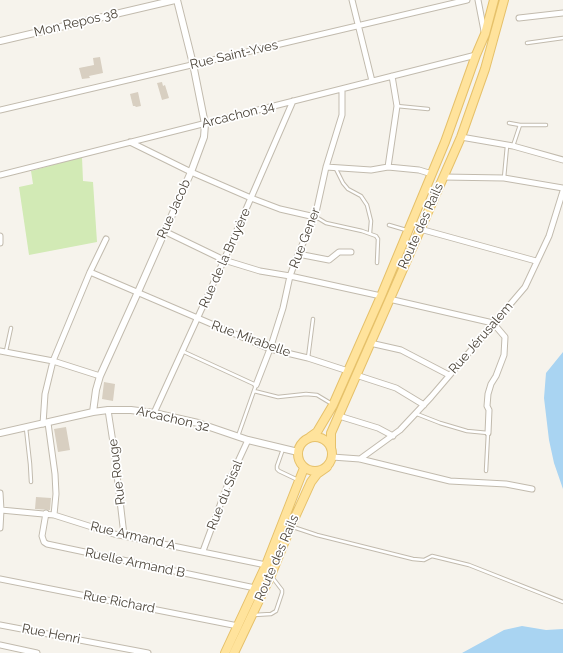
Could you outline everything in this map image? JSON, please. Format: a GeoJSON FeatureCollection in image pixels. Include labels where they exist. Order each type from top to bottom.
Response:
{"type":"FeatureCollection","features":[{"type":"Feature","properties":{"kind":"main road","name":"Route des Rails"},"geometry":{"type":"LineString","coordinates":[[310,437],[317,432],[370,343],[408,230],[446,142],[485,34],[494,0]]}},
{"type":"Feature","properties":{"kind":"main road","name":"Route des Rails"},"geometry":{"type":"LineString","coordinates":[[331,452],[331,433],[339,416],[352,373],[385,298],[420,229],[461,137],[485,69],[504,0]]}},
{"type":"Feature","properties":{"kind":"main road"},"geometry":{"type":"LineString","coordinates":[[310,437],[320,438],[329,444],[331,452],[327,467],[323,469],[313,471],[304,468],[299,460],[298,452],[302,443],[310,437]]}},
{"type":"Feature","properties":{"kind":"main road","name":"Route des Rails"},"geometry":{"type":"LineString","coordinates":[[234,653],[271,575],[291,526],[312,482],[317,474],[327,467]]}},
{"type":"Feature","properties":{"kind":"main road","name":"Route des Rails"},"geometry":{"type":"LineString","coordinates":[[225,653],[266,565],[304,468]]}},
{"type":"Feature","properties":{"kind":"street","name":"Mon Repos 38"},"geometry":{"type":"LineString","coordinates":[[0,41],[176,0]]}},
{"type":"Feature","properties":{"kind":"street","name":"Rue Jacob"},"geometry":{"type":"LineString","coordinates":[[93,412],[96,390],[100,376],[191,172],[204,137],[205,124],[176,0]]}},
{"type":"Feature","properties":{"kind":"street"},"geometry":{"type":"LineString","coordinates":[[352,0],[372,81]]}},
{"type":"Feature","properties":{"kind":"street","name":"Rue Saint-Yves"},"geometry":{"type":"LineString","coordinates":[[0,110],[467,0]]}},
{"type":"Feature","properties":{"kind":"street"},"geometry":{"type":"LineString","coordinates":[[478,0],[485,34]]}},
{"type":"Feature","properties":{"kind":"street"},"geometry":{"type":"LineString","coordinates":[[519,18],[563,13]]}},
{"type":"Feature","properties":{"kind":"street","name":"Arcachon 34"},"geometry":{"type":"LineString","coordinates":[[0,175],[476,56]]}},
{"type":"Feature","properties":{"kind":"street"},"geometry":{"type":"LineString","coordinates":[[388,167],[397,106],[392,76]]}},
{"type":"Feature","properties":{"kind":"street","name":"Rue Gener"},"geometry":{"type":"LineString","coordinates":[[256,385],[270,349],[283,308],[290,276],[298,254],[315,217],[326,167],[342,114],[342,89]]}},
{"type":"Feature","properties":{"kind":"street","name":"Rue de la Bruyère"},"geometry":{"type":"LineString","coordinates":[[154,413],[224,260],[293,101]]}},
{"type":"Feature","properties":{"kind":"street"},"geometry":{"type":"LineString","coordinates":[[461,137],[513,146],[563,160]]}},
{"type":"Feature","properties":{"kind":"street"},"geometry":{"type":"LineString","coordinates":[[130,142],[191,172],[251,198],[280,209],[315,217]]}},
{"type":"Feature","properties":{"kind":"street"},"geometry":{"type":"LineString","coordinates":[[326,167],[372,170],[388,167],[419,170],[432,174]]}},
{"type":"Feature","properties":{"kind":"street"},"geometry":{"type":"LineString","coordinates":[[443,177],[504,178],[563,189]]}},
{"type":"Feature","properties":{"kind":"street","name":"Rue Jérusalem"},"geometry":{"type":"LineString","coordinates":[[360,459],[400,430],[424,405],[525,287],[549,236],[563,189]]}},
{"type":"Feature","properties":{"kind":"street"},"geometry":{"type":"LineString","coordinates":[[420,229],[536,261]]}},
{"type":"Feature","properties":{"kind":"street"},"geometry":{"type":"LineString","coordinates":[[164,232],[224,260],[260,271],[290,276],[494,323],[505,337],[504,355],[488,394],[488,433]]}},
{"type":"Feature","properties":{"kind":"street"},"geometry":{"type":"LineString","coordinates":[[0,236],[0,243]]}},
{"type":"Feature","properties":{"kind":"street"},"geometry":{"type":"LineString","coordinates":[[54,515],[56,494],[55,474],[45,423],[45,394],[53,361],[90,272],[106,239]]}},
{"type":"Feature","properties":{"kind":"street"},"geometry":{"type":"LineString","coordinates":[[298,254],[329,260],[339,252],[351,252]]}},
{"type":"Feature","properties":{"kind":"street","name":"Rue Mirabelle"},"geometry":{"type":"LineString","coordinates":[[90,272],[270,349],[308,358],[396,388],[424,405]]}},
{"type":"Feature","properties":{"kind":"street"},"geometry":{"type":"LineString","coordinates":[[370,343],[401,350],[449,375]]}},
{"type":"Feature","properties":{"kind":"street"},"geometry":{"type":"LineString","coordinates":[[3,352],[53,361],[100,376]]}},
{"type":"Feature","properties":{"kind":"street","name":"Arcachon 32"},"geometry":{"type":"LineString","coordinates":[[0,433],[93,412],[108,410],[131,410],[154,413],[198,423],[248,440],[298,452]]}},
{"type":"Feature","properties":{"kind":"street","name":"Rue Rouge"},"geometry":{"type":"LineString","coordinates":[[108,410],[114,444],[124,535]]}},
{"type":"Feature","properties":{"kind":"street"},"geometry":{"type":"LineString","coordinates":[[339,416],[378,428],[392,436]]}},
{"type":"Feature","properties":{"kind":"street","name":"Rue du Sisal"},"geometry":{"type":"LineString","coordinates":[[203,551],[229,481],[248,440]]}},
{"type":"Feature","properties":{"kind":"street"},"geometry":{"type":"LineString","coordinates":[[331,452],[450,481],[506,484],[532,489]]}},
{"type":"Feature","properties":{"kind":"street"},"geometry":{"type":"LineString","coordinates":[[0,493],[0,528]]}},
{"type":"Feature","properties":{"kind":"street","name":"Rue Armand A"},"geometry":{"type":"LineString","coordinates":[[1,510],[46,513],[166,545],[203,551],[266,565]]}},
{"type":"Feature","properties":{"kind":"street","name":"Ruelle Armand B"},"geometry":{"type":"LineString","coordinates":[[46,513],[42,536],[44,542],[48,544],[255,588]]}},
{"type":"Feature","properties":{"kind":"street","name":"Rue Richard"},"geometry":{"type":"LineString","coordinates":[[0,579],[238,626]]}},
{"type":"Feature","properties":{"kind":"street","name":"Rue Henri"},"geometry":{"type":"LineString","coordinates":[[0,625],[148,653]]}},
{"type":"Feature","properties":{"kind":"street"},"geometry":{"type":"LineString","coordinates":[[0,645],[37,653]]}},
{"type":"Feature","properties":{"kind":"lane"},"geometry":{"type":"LineString","coordinates":[[527,43],[563,38]]}},
{"type":"Feature","properties":{"kind":"lane"},"geometry":{"type":"LineString","coordinates":[[397,106],[428,108]]}},
{"type":"Feature","properties":{"kind":"lane"},"geometry":{"type":"LineString","coordinates":[[509,123],[546,126]]}},
{"type":"Feature","properties":{"kind":"lane"},"geometry":{"type":"LineString","coordinates":[[513,146],[520,125]]}},
{"type":"Feature","properties":{"kind":"lane"},"geometry":{"type":"LineString","coordinates":[[504,178],[507,145]]}},
{"type":"Feature","properties":{"kind":"lane"},"geometry":{"type":"LineString","coordinates":[[335,168],[348,189],[361,196],[367,205],[371,221],[370,233]]}},
{"type":"Feature","properties":{"kind":"lane"},"geometry":{"type":"LineString","coordinates":[[315,217],[326,223],[370,233],[376,236],[378,239],[376,263]]}},
{"type":"Feature","properties":{"kind":"lane"},"geometry":{"type":"LineString","coordinates":[[389,225],[408,230]]}},
{"type":"Feature","properties":{"kind":"lane"},"geometry":{"type":"LineString","coordinates":[[308,358],[313,319]]}},
{"type":"Feature","properties":{"kind":"lane"},"geometry":{"type":"LineString","coordinates":[[3,352],[11,328]]}},
{"type":"Feature","properties":{"kind":"lane"},"geometry":{"type":"LineString","coordinates":[[182,351],[256,385]]}},
{"type":"Feature","properties":{"kind":"lane","name":"Rue Gener"},"geometry":{"type":"LineString","coordinates":[[238,436],[256,385]]}},
{"type":"Feature","properties":{"kind":"lane"},"geometry":{"type":"LineString","coordinates":[[254,391],[278,397],[306,394],[317,395],[333,405]]}},
{"type":"Feature","properties":{"kind":"lane"},"geometry":{"type":"LineString","coordinates":[[416,413],[440,423],[467,431],[488,433],[486,471]]}},
{"type":"Feature","properties":{"kind":"lane"},"geometry":{"type":"LineString","coordinates":[[26,428],[31,482]]}},
{"type":"Feature","properties":{"kind":"lane"},"geometry":{"type":"LineString","coordinates":[[283,449],[277,469],[299,480]]}},
{"type":"Feature","properties":{"kind":"lane"},"geometry":{"type":"LineString","coordinates":[[291,526],[317,535],[413,559],[424,560],[432,556],[468,565],[563,602]]}},
{"type":"Feature","properties":{"kind":"lane"},"geometry":{"type":"LineString","coordinates":[[252,615],[272,614],[276,611],[282,590],[271,575]]}},
{"type":"Feature","properties":{"kind":"green space"},"geometry":{"type":"Polygon","coordinates":[[[82,157],[83,181],[93,182],[97,242],[29,255],[19,187],[33,184],[31,171],[82,157]]]}},
{"type":"Feature","properties":{"kind":"water"},"geometry":{"type":"Polygon","coordinates":[[[563,352],[563,489],[554,463],[549,440],[544,398],[546,373],[563,352]]]}},
{"type":"Feature","properties":{"kind":"water"},"geometry":{"type":"Polygon","coordinates":[[[522,626],[546,630],[563,629],[563,653],[462,653],[504,630],[522,626]]]}},
{"type":"Feature","properties":{"kind":"building"},"geometry":{"type":"Polygon","coordinates":[[[100,57],[103,73],[89,76],[90,78],[82,79],[79,68],[94,65],[93,58],[100,57]]]}},
{"type":"Feature","properties":{"kind":"building"},"geometry":{"type":"Polygon","coordinates":[[[162,82],[163,86],[165,85],[169,98],[162,100],[157,83],[162,82]]]}},
{"type":"Feature","properties":{"kind":"building"},"geometry":{"type":"Polygon","coordinates":[[[138,92],[141,106],[136,107],[133,106],[130,94],[138,92]]]}},
{"type":"Feature","properties":{"kind":"building"},"geometry":{"type":"Polygon","coordinates":[[[104,382],[115,384],[113,401],[102,399],[104,382]]]}},
{"type":"Feature","properties":{"kind":"building"},"geometry":{"type":"Polygon","coordinates":[[[66,427],[70,450],[58,452],[54,429],[66,427]]]}},
{"type":"Feature","properties":{"kind":"building"},"geometry":{"type":"Polygon","coordinates":[[[36,497],[51,498],[50,510],[35,509],[36,497]]]}}]}
